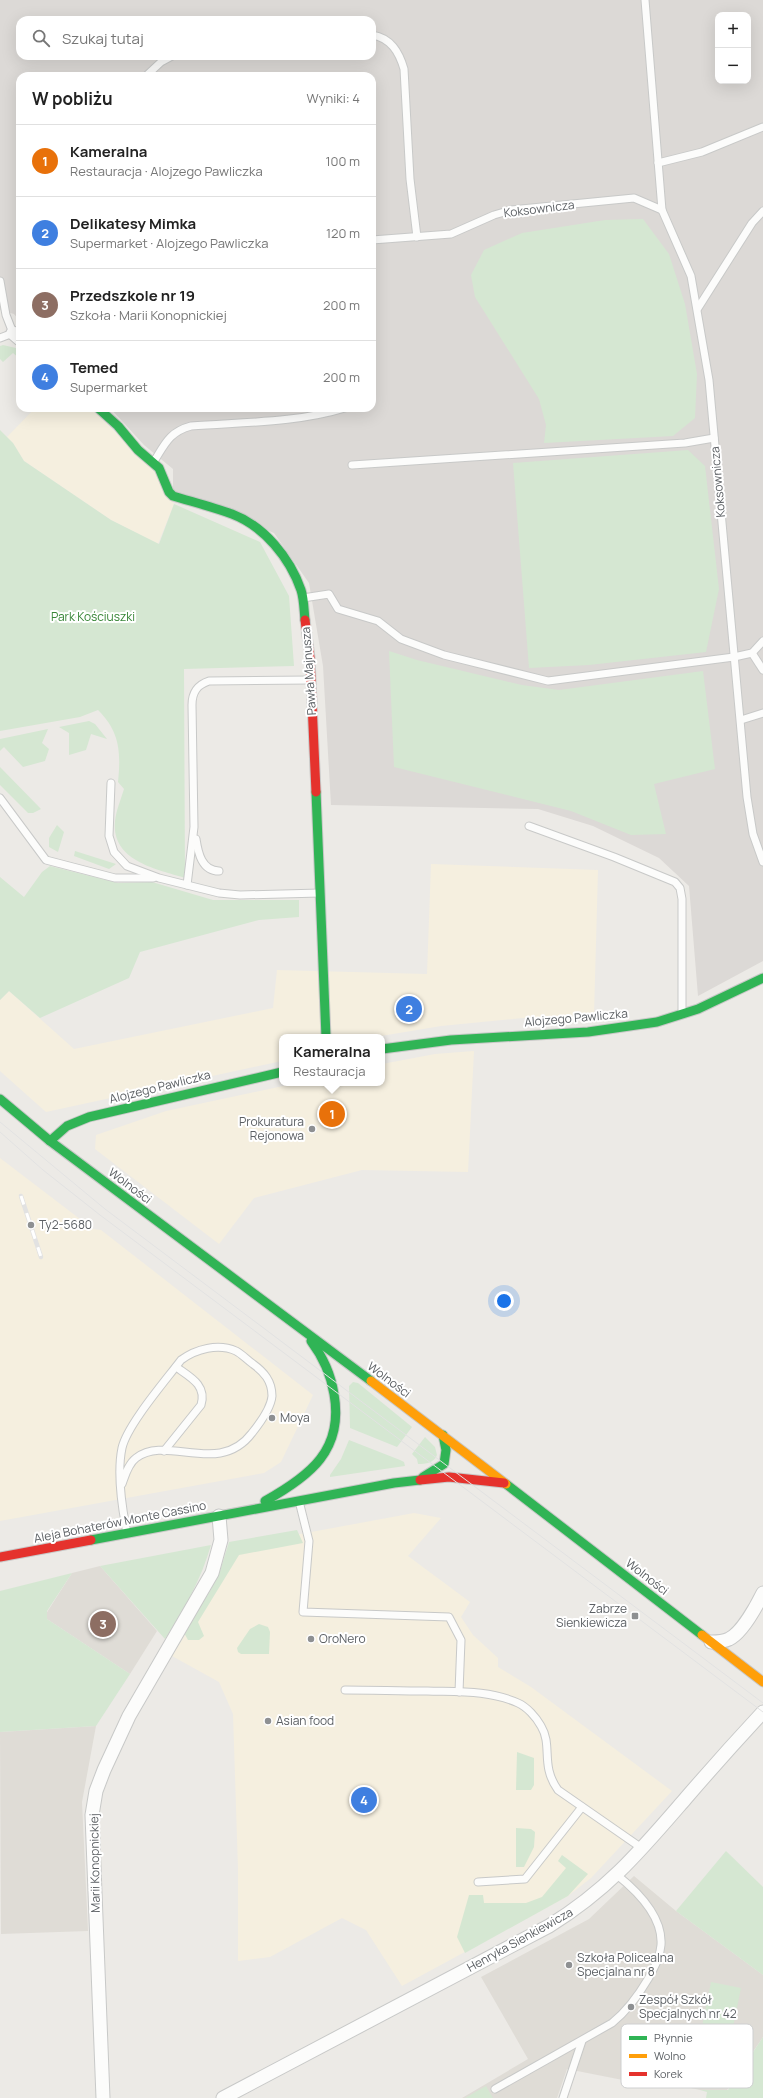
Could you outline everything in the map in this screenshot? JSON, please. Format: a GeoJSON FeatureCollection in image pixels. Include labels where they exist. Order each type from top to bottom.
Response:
{"type":"FeatureCollection","features":[{"type":"Feature","properties":{"kind":"street","name":"Pawła Majnusza"},"geometry":{"type":"LineString","coordinates":[[102,412],[118,426],[138,450],[159,468],[169,492],[173,496],[233,514],[252,524],[271,540],[287,562],[301,590],[311,680],[326,1034]]}},
{"type":"Feature","properties":{"kind":"street","name":"Alojzego Pawliczka"},"geometry":{"type":"LineString","coordinates":[[385,1049],[455,1039],[610,1030],[657,1022],[696,1011],[763,978]]}},
{"type":"Feature","properties":{"kind":"street","name":"Alojzego Pawliczka"},"geometry":{"type":"LineString","coordinates":[[50,1141],[67,1126],[89,1117],[279,1073]]}},
{"type":"Feature","properties":{"kind":"street","name":"Wolności"},"geometry":{"type":"LineString","coordinates":[[0,1100],[50,1141],[443,1435],[763,1682]]}},
{"type":"Feature","properties":{"kind":"street","name":"Aleja Bohaterów Monte Cassino"},"geometry":{"type":"LineString","coordinates":[[245,1510],[290,1488],[307,1476],[331,1445],[337,1425],[337,1407],[331,1378],[314,1344],[296,1325]]}},
{"type":"Feature","properties":{"kind":"street","name":"Aleja Bohaterów Monte Cassino"},"geometry":{"type":"LineString","coordinates":[[412,1481],[438,1470],[444,1464],[448,1454],[443,1435]]}},
{"type":"Feature","properties":{"kind":"street","name":"Aleja Bohaterów Monte Cassino"},"geometry":{"type":"LineString","coordinates":[[0,1557],[299,1500],[412,1481],[462,1477],[506,1484]]}},
{"type":"Feature","properties":{"kind":"street","name":"Marii Konopnickiej"},"geometry":{"type":"LineString","coordinates":[[103,2098],[92,1815],[96,1791],[129,1716],[212,1573],[221,1540],[219,1516]]}},
{"type":"Feature","properties":{"kind":"street"},"geometry":{"type":"LineString","coordinates":[[711,1642],[723,1642],[731,1639],[756,1607],[763,1593]]}},
{"type":"Feature","properties":{"kind":"street","name":"Henryka Sienkiewicza"},"geometry":{"type":"LineString","coordinates":[[223,2098],[549,1926],[585,1903],[617,1875],[643,1849],[763,1712]]}},
{"type":"Feature","properties":{"kind":"lane","name":"Koksownicza"},"geometry":{"type":"LineString","coordinates":[[645,0],[662,210],[692,276],[709,380],[750,817],[758,852],[763,862]]}},
{"type":"Feature","properties":{"kind":"lane"},"geometry":{"type":"LineString","coordinates":[[376,36],[391,44],[400,54],[404,70],[410,179],[417,237]]}},
{"type":"Feature","properties":{"kind":"lane"},"geometry":{"type":"LineString","coordinates":[[150,72],[165,60]]}},
{"type":"Feature","properties":{"kind":"lane"},"geometry":{"type":"LineString","coordinates":[[658,163],[702,152],[763,127]]}},
{"type":"Feature","properties":{"kind":"lane","name":"Koksownicza"},"geometry":{"type":"LineString","coordinates":[[376,240],[451,234],[494,215],[511,210],[634,198],[662,210]]}},
{"type":"Feature","properties":{"kind":"lane"},"geometry":{"type":"LineString","coordinates":[[698,308],[752,223],[763,211]]}},
{"type":"Feature","properties":{"kind":"lane"},"geometry":{"type":"LineString","coordinates":[[0,281],[6,315],[16,336],[0,338]]}},
{"type":"Feature","properties":{"kind":"lane"},"geometry":{"type":"LineString","coordinates":[[153,463],[169,438],[178,430],[191,426],[300,418],[332,412]]}},
{"type":"Feature","properties":{"kind":"lane"},"geometry":{"type":"LineString","coordinates":[[352,465],[685,443],[714,438]]}},
{"type":"Feature","properties":{"kind":"lane"},"geometry":{"type":"LineString","coordinates":[[303,598],[329,594],[338,609],[378,621],[401,639],[444,655],[548,681],[752,653],[763,641]]}},
{"type":"Feature","properties":{"kind":"lane"},"geometry":{"type":"LineString","coordinates":[[752,653],[763,670]]}},
{"type":"Feature","properties":{"kind":"lane"},"geometry":{"type":"LineString","coordinates":[[187,885],[194,827],[192,705],[195,690],[202,684],[209,681],[311,680]]}},
{"type":"Feature","properties":{"kind":"lane"},"geometry":{"type":"LineString","coordinates":[[741,720],[763,714]]}},
{"type":"Feature","properties":{"kind":"lane"},"geometry":{"type":"LineString","coordinates":[[111,783],[109,836],[114,852],[127,866],[159,878],[218,893],[240,895],[320,893]]}},
{"type":"Feature","properties":{"kind":"lane"},"geometry":{"type":"LineString","coordinates":[[0,798],[46,860],[115,878],[159,878]]}},
{"type":"Feature","properties":{"kind":"lane"},"geometry":{"type":"LineString","coordinates":[[529,826],[614,857],[675,882],[680,888],[682,899],[682,1015]]}},
{"type":"Feature","properties":{"kind":"lane"},"geometry":{"type":"LineString","coordinates":[[194,827],[201,860],[206,867],[214,871],[219,871]]}},
{"type":"Feature","properties":{"kind":"lane"},"geometry":{"type":"LineString","coordinates":[[122,1484],[128,1468],[136,1458],[148,1453],[164,1451],[206,1455],[224,1452],[239,1445],[251,1434],[264,1415],[272,1398],[272,1387],[267,1375],[236,1351],[223,1348],[210,1348],[193,1351],[181,1360],[129,1430],[122,1446],[120,1462],[124,1515],[127,1533]]}},
{"type":"Feature","properties":{"kind":"lane"},"geometry":{"type":"LineString","coordinates":[[164,1451],[201,1404],[203,1398],[202,1390],[197,1382],[176,1367]]}},
{"type":"Feature","properties":{"kind":"lane"},"geometry":{"type":"LineString","coordinates":[[299,1500],[309,1541],[303,1612],[449,1617],[460,1640],[459,1692]]}},
{"type":"Feature","properties":{"kind":"lane"},"geometry":{"type":"LineString","coordinates":[[345,1690],[459,1692],[496,1695],[519,1704],[534,1715],[542,1728],[546,1739],[547,1768],[552,1781],[558,1790],[643,1849]]}},
{"type":"Feature","properties":{"kind":"lane"},"geometry":{"type":"LineString","coordinates":[[478,1882],[525,1879],[582,1807]]}},
{"type":"Feature","properties":{"kind":"lane"},"geometry":{"type":"LineString","coordinates":[[495,2089],[612,2024],[627,2011],[657,1962],[661,1944],[659,1930],[648,1905],[634,1889],[617,1875]]}},
{"type":"Feature","properties":{"kind":"lane"},"geometry":{"type":"LineString","coordinates":[[563,2098],[582,2041]]}},
{"type":"Feature","properties":{"kind":"shaded area"},"geometry":{"type":"Polygon","coordinates":[[[0,0],[763,0],[763,961],[698,996],[689,886],[659,858],[593,826],[538,809],[331,805],[323,666],[309,583],[274,533],[173,491],[173,469],[144,445],[114,412],[376,412],[376,72],[16,72],[16,316],[14,314],[0,310],[0,0]]]}},
{"type":"Feature","properties":{"kind":"shaded area"},"geometry":{"type":"Polygon","coordinates":[[[31,412],[95,412],[154,471],[174,504],[158,544],[111,520],[24,461],[13,443],[7,437],[31,412]]]}},
{"type":"Feature","properties":{"kind":"shaded area"},"geometry":{"type":"Polygon","coordinates":[[[431,864],[598,870],[594,1015],[523,1018],[441,1026],[385,1035],[385,1034],[279,1034],[279,1062],[46,1112],[0,1071],[0,1000],[9,991],[74,1049],[273,1008],[277,970],[427,974],[431,864]]]}},
{"type":"Feature","properties":{"kind":"shaded area"},"geometry":{"type":"Polygon","coordinates":[[[474,1051],[468,1172],[362,1170],[254,1198],[219,1244],[95,1149],[96,1135],[166,1111],[283,1086],[385,1086],[385,1063],[435,1054],[474,1051]]]}},
{"type":"Feature","properties":{"kind":"shaded area"},"geometry":{"type":"Polygon","coordinates":[[[0,1158],[93,1229],[101,1230],[313,1395],[281,1462],[264,1473],[0,1521],[0,1158]]]}},
{"type":"Feature","properties":{"kind":"shaded area"},"geometry":{"type":"Polygon","coordinates":[[[414,1513],[441,1518],[408,1556],[470,1602],[461,1617],[473,1635],[498,1658],[498,1667],[531,1687],[672,1791],[591,1878],[568,1896],[402,1986],[366,1930],[342,1918],[270,1957],[238,1961],[238,1869],[233,1714],[219,1682],[172,1656],[241,1545],[414,1513]]]}},
{"type":"Feature","properties":{"kind":"shaded area"},"geometry":{"type":"Polygon","coordinates":[[[100,1566],[157,1631],[130,1674],[44,1617],[72,1573],[100,1566]]]}},
{"type":"Feature","properties":{"kind":"shaded area"},"geometry":{"type":"Polygon","coordinates":[[[96,1726],[82,1802],[88,1931],[1,1934],[0,1732],[96,1726]]]}},
{"type":"Feature","properties":{"kind":"shaded area","name":"Zespół Szkół Specjalnych nr 42"},"geometry":{"type":"Polygon","coordinates":[[[634,1876],[676,1911],[763,1975],[763,2037],[753,2052],[753,2024],[621,2024],[621,2080],[567,2069],[557,2098],[462,2098],[528,2059],[481,1977],[589,1919],[634,1876]]]}},
{"type":"Feature","properties":{"kind":"shaded area","name":"Zespół Szkół Specjalnych nr 42"},"geometry":{"type":"Polygon","coordinates":[[[691,2088],[728,2088],[727,2090],[700,2090],[691,2088]]]}},
{"type":"Feature","properties":{"kind":"green space"},"geometry":{"type":"Polygon","coordinates":[[[643,219],[669,254],[685,304],[697,374],[695,418],[673,436],[544,443],[546,425],[539,399],[475,297],[471,275],[484,250],[522,233],[605,220],[643,219]]]}},
{"type":"Feature","properties":{"kind":"green space"},"geometry":{"type":"Polygon","coordinates":[[[3,345],[16,348],[16,356],[13,353],[3,362],[0,359],[0,346],[3,345]]]}},
{"type":"Feature","properties":{"kind":"green space","name":"Park Kościuszki"},"geometry":{"type":"Polygon","coordinates":[[[0,430],[13,443],[24,461],[111,520],[159,544],[174,504],[260,542],[289,596],[294,666],[184,669],[185,878],[149,867],[128,854],[120,846],[116,835],[115,821],[117,809],[124,789],[118,782],[119,752],[111,726],[98,710],[80,717],[0,731],[0,430]]]}},
{"type":"Feature","properties":{"kind":"green space"},"geometry":{"type":"Polygon","coordinates":[[[688,450],[705,466],[719,589],[706,652],[589,665],[529,668],[513,463],[688,450]]]}},
{"type":"Feature","properties":{"kind":"green space"},"geometry":{"type":"Polygon","coordinates":[[[389,651],[417,660],[522,685],[559,690],[703,671],[715,769],[654,784],[666,834],[631,835],[571,811],[394,767],[389,651]]]}},
{"type":"Feature","properties":{"kind":"green space"},"geometry":{"type":"Polygon","coordinates":[[[89,721],[95,724],[107,739],[91,734],[86,750],[69,755],[69,733],[59,727],[89,721]]]}},
{"type":"Feature","properties":{"kind":"green space"},"geometry":{"type":"Polygon","coordinates":[[[48,729],[42,743],[49,749],[45,761],[23,767],[4,747],[0,751],[0,739],[48,729]]]}},
{"type":"Feature","properties":{"kind":"green space"},"geometry":{"type":"Polygon","coordinates":[[[0,767],[41,809],[33,813],[28,813],[0,785],[0,767]]]}},
{"type":"Feature","properties":{"kind":"green space"},"geometry":{"type":"Polygon","coordinates":[[[57,825],[64,832],[58,852],[49,847],[49,838],[57,825]]]}},
{"type":"Feature","properties":{"kind":"green space"},"geometry":{"type":"Polygon","coordinates":[[[75,851],[116,864],[109,869],[74,856],[75,851]]]}},
{"type":"Feature","properties":{"kind":"green space"},"geometry":{"type":"Polygon","coordinates":[[[50,866],[118,883],[152,882],[213,900],[299,900],[299,917],[259,920],[140,952],[129,978],[40,1018],[9,991],[0,1000],[0,877],[24,897],[42,872],[50,866]]]}},
{"type":"Feature","properties":{"kind":"green space"},"geometry":{"type":"Polygon","coordinates":[[[353,1382],[358,1383],[412,1427],[397,1447],[350,1428],[349,1386],[353,1382]]]}},
{"type":"Feature","properties":{"kind":"green space"},"geometry":{"type":"Polygon","coordinates":[[[425,1437],[435,1447],[437,1455],[432,1461],[418,1464],[417,1459],[412,1454],[425,1437]]]}},
{"type":"Feature","properties":{"kind":"green space"},"geometry":{"type":"Polygon","coordinates":[[[349,1440],[400,1460],[404,1462],[405,1466],[330,1477],[341,1459],[349,1440]]]}},
{"type":"Feature","properties":{"kind":"green space"},"geometry":{"type":"Polygon","coordinates":[[[297,1530],[303,1543],[239,1555],[198,1622],[204,1636],[199,1640],[188,1640],[183,1631],[209,1593],[220,1571],[229,1542],[297,1530]]]}},
{"type":"Feature","properties":{"kind":"green space"},"geometry":{"type":"Polygon","coordinates":[[[211,1545],[207,1558],[191,1594],[165,1639],[100,1566],[211,1545]]]}},
{"type":"Feature","properties":{"kind":"green space"},"geometry":{"type":"Polygon","coordinates":[[[72,1573],[47,1611],[47,1619],[130,1674],[96,1726],[0,1732],[0,1591],[72,1573]]]}},
{"type":"Feature","properties":{"kind":"green space"},"geometry":{"type":"Polygon","coordinates":[[[259,1624],[268,1627],[270,1632],[269,1654],[241,1654],[238,1652],[237,1648],[250,1629],[259,1624]]]}},
{"type":"Feature","properties":{"kind":"green space"},"geometry":{"type":"Polygon","coordinates":[[[517,1752],[534,1758],[534,1785],[531,1790],[516,1790],[517,1752]]]}},
{"type":"Feature","properties":{"kind":"green space"},"geometry":{"type":"Polygon","coordinates":[[[516,1828],[531,1829],[535,1832],[534,1847],[524,1867],[516,1867],[516,1828]]]}},
{"type":"Feature","properties":{"kind":"green space"},"geometry":{"type":"Polygon","coordinates":[[[726,1851],[763,1887],[763,1975],[676,1911],[726,1851]]]}},
{"type":"Feature","properties":{"kind":"green space"},"geometry":{"type":"Polygon","coordinates":[[[562,1855],[588,1874],[568,1896],[465,1953],[457,1937],[469,1895],[483,1895],[484,1903],[526,1903],[542,1897],[566,1868],[558,1861],[562,1855]]]}},
{"type":"Feature","properties":{"kind":"green space"},"geometry":{"type":"Polygon","coordinates":[[[711,1982],[741,1988],[734,2024],[702,2024],[711,1982]]]}},
{"type":"Feature","properties":{"kind":"green space"},"geometry":{"type":"Polygon","coordinates":[[[763,2037],[763,2098],[706,2098],[707,2092],[700,2090],[753,2088],[753,2052],[763,2037]]]}},
{"type":"Feature","properties":{"kind":"green space"},"geometry":{"type":"Polygon","coordinates":[[[486,2086],[493,2098],[465,2098],[486,2086]]]}},
{"type":"Feature","properties":{"kind":"tram line"},"geometry":{"type":"LineString","coordinates":[[0,1122],[105,1209],[763,1703]]}},
{"type":"Feature","properties":{"kind":"tram line"},"geometry":{"type":"LineString","coordinates":[[0,1132],[43,1170],[100,1215],[763,1712]]}},
{"type":"Feature","properties":{"kind":"railway"},"geometry":{"type":"LineString","coordinates":[[21,1196],[41,1257]]}},
{"type":"Feature","properties":{"kind":"traffic: fast"},"geometry":{"type":"LineString","coordinates":[[102,412],[118,426],[138,450],[159,468],[169,492],[173,496],[244,519],[255,526],[274,544],[290,566],[301,590],[305,620]]}},
{"type":"Feature","properties":{"kind":"traffic: fast"},"geometry":{"type":"LineString","coordinates":[[316,792],[326,1034]]}},
{"type":"Feature","properties":{"kind":"traffic: fast"},"geometry":{"type":"LineString","coordinates":[[385,1049],[451,1040],[588,1032],[657,1022],[698,1009],[763,978]]}},
{"type":"Feature","properties":{"kind":"traffic: fast"},"geometry":{"type":"LineString","coordinates":[[50,1141],[67,1126],[89,1117],[279,1073]]}},
{"type":"Feature","properties":{"kind":"traffic: fast"},"geometry":{"type":"LineString","coordinates":[[0,1099],[50,1141],[371,1381]]}},
{"type":"Feature","properties":{"kind":"traffic: fast"},"geometry":{"type":"LineString","coordinates":[[265,1501],[296,1482],[309,1471],[320,1459],[328,1446],[334,1431],[336,1414],[333,1387],[326,1366],[311,1341]]}},
{"type":"Feature","properties":{"kind":"traffic: fast"},"geometry":{"type":"LineString","coordinates":[[423,1477],[444,1464],[446,1450],[443,1435]]}},
{"type":"Feature","properties":{"kind":"traffic: fast"},"geometry":{"type":"LineString","coordinates":[[91,1540],[394,1483],[420,1480]]}},
{"type":"Feature","properties":{"kind":"traffic: fast"},"geometry":{"type":"LineString","coordinates":[[506,1484],[702,1635]]}},
{"type":"Feature","properties":{"kind":"traffic: slow"},"geometry":{"type":"LineString","coordinates":[[371,1381],[506,1484]]}},
{"type":"Feature","properties":{"kind":"traffic: slow"},"geometry":{"type":"LineString","coordinates":[[702,1635],[763,1682]]}},
{"type":"Feature","properties":{"kind":"traffic: jam"},"geometry":{"type":"LineString","coordinates":[[305,620],[310,658],[316,792]]}},
{"type":"Feature","properties":{"kind":"traffic: jam"},"geometry":{"type":"LineString","coordinates":[[420,1480],[449,1477],[504,1483]]}},
{"type":"Feature","properties":{"kind":"traffic: jam"},"geometry":{"type":"LineString","coordinates":[[0,1557],[91,1540]]}},
{"type":"Feature","properties":{"kind":"place","name":"Delikatesy Mimka"},"geometry":{"type":"Point","coordinates":[409,1009]}},
{"type":"Feature","properties":{"kind":"place","name":"Kameralna"},"geometry":{"type":"Point","coordinates":[332,1114]}},
{"type":"Feature","properties":{"kind":"place","name":"Prokuratura Rejonowa"},"geometry":{"type":"Point","coordinates":[312,1129]}},
{"type":"Feature","properties":{"kind":"place","name":"Ty2-5680"},"geometry":{"type":"Point","coordinates":[31,1225]}},
{"type":"Feature","properties":{"kind":"place","name":"Moya"},"geometry":{"type":"Point","coordinates":[272,1418]}},
{"type":"Feature","properties":{"kind":"place","name":"Zabrze Sienkiewicza"},"geometry":{"type":"Point","coordinates":[635,1616]}},
{"type":"Feature","properties":{"kind":"place","name":"Przedszkole nr 19"},"geometry":{"type":"Point","coordinates":[103,1624]}},
{"type":"Feature","properties":{"kind":"place","name":"OroNero"},"geometry":{"type":"Point","coordinates":[311,1639]}},
{"type":"Feature","properties":{"kind":"place","name":"Asian food"},"geometry":{"type":"Point","coordinates":[268,1721]}},
{"type":"Feature","properties":{"kind":"place","name":"Temed"},"geometry":{"type":"Point","coordinates":[364,1800]}},
{"type":"Feature","properties":{"kind":"place","name":"Szkoła Policealna Specjalna nr 8"},"geometry":{"type":"Point","coordinates":[569,1965]}},
{"type":"Feature","properties":{"kind":"place","name":"Zespół Szkół Specjalnych nr 42"},"geometry":{"type":"Point","coordinates":[631,2007]}}]}
